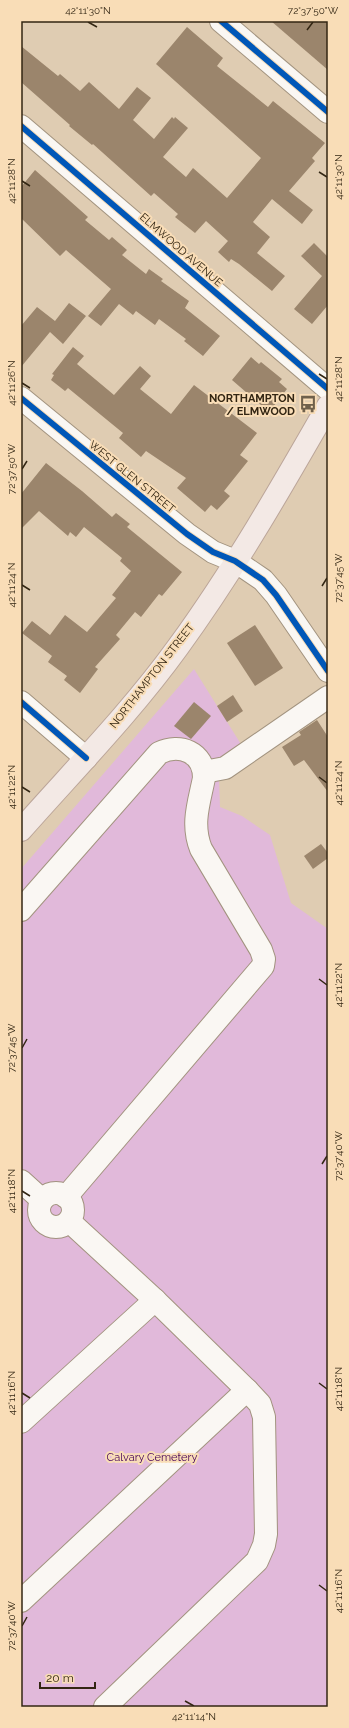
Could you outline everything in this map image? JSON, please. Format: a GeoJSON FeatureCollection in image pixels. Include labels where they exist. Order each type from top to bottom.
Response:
{"type":"FeatureCollection","features":[{"type":"Feature","properties":{"kind":"main road","name":"NORTHAMPTON STREET"},"geometry":{"type":"LineString","coordinates":[[21,830],[86,758],[177,648],[236,561],[328,406]]}},
{"type":"Feature","properties":{"kind":"street"},"geometry":{"type":"LineString","coordinates":[[221,21],[328,112]]}},
{"type":"Feature","properties":{"kind":"street","name":"ELMWOOD AVENUE"},"geometry":{"type":"LineString","coordinates":[[21,126],[328,389]]}},
{"type":"Feature","properties":{"kind":"street","name":"WEST GLEN STREET"},"geometry":{"type":"LineString","coordinates":[[21,398],[187,534],[213,552],[236,561],[263,580],[276,595],[328,672]]}},
{"type":"Feature","properties":{"kind":"street"},"geometry":{"type":"LineString","coordinates":[[204,772],[225,768],[328,697]]}},
{"type":"Feature","properties":{"kind":"street"},"geometry":{"type":"LineString","coordinates":[[21,702],[86,758]]}},
{"type":"Feature","properties":{"kind":"street"},"geometry":{"type":"LineString","coordinates":[[21,910],[159,753],[171,749],[182,748],[199,760],[204,772],[195,819],[196,834],[201,849],[262,950],[264,959],[263,966],[66,1197]]}},
{"type":"Feature","properties":{"kind":"street"},"geometry":{"type":"LineString","coordinates":[[21,1181],[42,1200]]}},
{"type":"Feature","properties":{"kind":"street"},"geometry":{"type":"LineString","coordinates":[[51,1194],[62,1194],[66,1197],[72,1205],[73,1210],[69,1221],[57,1228],[46,1224],[42,1220],[39,1210],[42,1200],[51,1194]]}},
{"type":"Feature","properties":{"kind":"street"},"geometry":{"type":"LineString","coordinates":[[69,1221],[155,1300],[247,1390],[260,1404],[264,1417],[266,1534],[262,1551],[253,1567],[105,1707]]}},
{"type":"Feature","properties":{"kind":"street"},"geometry":{"type":"LineString","coordinates":[[21,1422],[155,1300]]}},
{"type":"Feature","properties":{"kind":"street"},"geometry":{"type":"LineString","coordinates":[[21,1601],[247,1390]]}},
{"type":"Feature","properties":{"kind":"green space","name":"Calvary Cemetery"},"geometry":{"type":"Polygon","coordinates":[[[194,669],[249,757],[219,778],[220,807],[242,816],[270,835],[291,903],[328,929],[328,1707],[21,1707],[21,869],[194,669]]]}},
{"type":"Feature","properties":{"kind":"building"},"geometry":{"type":"Polygon","coordinates":[[[271,21],[328,21],[328,70],[271,21]]]}},
{"type":"Feature","properties":{"kind":"building"},"geometry":{"type":"Polygon","coordinates":[[[187,27],[223,58],[217,66],[268,107],[273,101],[325,143],[312,158],[315,161],[289,191],[313,210],[302,224],[272,199],[253,222],[270,237],[257,253],[285,276],[272,291],[239,264],[231,259],[229,262],[218,252],[228,241],[206,221],[195,233],[175,217],[178,214],[154,193],[151,196],[93,144],[92,145],[69,126],[70,125],[21,82],[21,46],[58,76],[60,74],[80,91],[89,82],[119,109],[137,87],[151,98],[133,120],[154,139],[172,117],[174,119],[175,117],[188,128],[163,157],[186,177],[193,168],[227,198],[261,158],[156,64],[187,27]]]}},
{"type":"Feature","properties":{"kind":"building"},"geometry":{"type":"Polygon","coordinates":[[[35,170],[88,217],[85,220],[109,240],[112,237],[127,250],[122,255],[146,274],[149,269],[163,279],[161,281],[189,301],[185,308],[220,336],[203,356],[184,341],[186,339],[159,319],[155,325],[136,311],[133,315],[119,304],[101,326],[88,316],[111,289],[66,250],[60,256],[21,218],[21,187],[35,170]]]}},
{"type":"Feature","properties":{"kind":"building"},"geometry":{"type":"Polygon","coordinates":[[[314,243],[328,257],[328,305],[312,324],[294,309],[322,276],[301,256],[314,243]]]}},
{"type":"Feature","properties":{"kind":"building"},"geometry":{"type":"Polygon","coordinates":[[[69,303],[86,316],[63,344],[50,332],[21,367],[21,326],[37,307],[55,321],[69,303]]]}},
{"type":"Feature","properties":{"kind":"building"},"geometry":{"type":"Polygon","coordinates":[[[73,347],[84,356],[77,364],[114,395],[140,366],[151,376],[140,389],[171,414],[194,385],[257,433],[240,455],[248,461],[224,491],[230,496],[217,510],[211,505],[205,512],[177,488],[186,478],[146,451],[141,457],[119,438],[123,433],[68,388],[65,391],[51,380],[54,375],[52,374],[73,347]]]}},
{"type":"Feature","properties":{"kind":"building"},"geometry":{"type":"Polygon","coordinates":[[[251,357],[259,364],[261,362],[282,379],[279,382],[287,389],[269,412],[232,380],[251,357]]]}},
{"type":"Feature","properties":{"kind":"building"},"geometry":{"type":"Polygon","coordinates":[[[46,463],[112,517],[116,513],[130,524],[127,527],[182,572],[162,596],[159,594],[141,617],[135,612],[116,635],[120,639],[95,667],[98,669],[80,693],[64,680],[67,676],[48,662],[52,656],[22,633],[32,621],[50,635],[65,615],[87,632],[116,598],[112,595],[131,571],[120,561],[122,558],[84,527],[76,537],[70,532],[68,536],[39,511],[21,529],[21,494],[46,463]]]}},
{"type":"Feature","properties":{"kind":"building"},"geometry":{"type":"Polygon","coordinates":[[[255,625],[283,668],[255,686],[227,643],[255,625]]]}},
{"type":"Feature","properties":{"kind":"building"},"geometry":{"type":"Polygon","coordinates":[[[233,695],[243,711],[227,722],[217,706],[233,695]]]}},
{"type":"Feature","properties":{"kind":"building"},"geometry":{"type":"Polygon","coordinates":[[[194,702],[211,716],[191,739],[174,726],[194,702]]]}},
{"type":"Feature","properties":{"kind":"building"},"geometry":{"type":"Polygon","coordinates":[[[317,720],[328,737],[328,792],[304,760],[294,766],[282,747],[301,735],[299,732],[317,720]]]}},
{"type":"Feature","properties":{"kind":"building"},"geometry":{"type":"Polygon","coordinates":[[[321,844],[328,853],[328,858],[313,869],[304,856],[321,844]]]}},
{"type":"Feature","properties":{"kind":"cycle path"},"geometry":{"type":"LineString","coordinates":[[221,21],[328,112]]}},
{"type":"Feature","properties":{"kind":"cycle path"},"geometry":{"type":"LineString","coordinates":[[21,126],[328,389]]}},
{"type":"Feature","properties":{"kind":"cycle path"},"geometry":{"type":"LineString","coordinates":[[21,398],[187,534],[213,552],[235,561],[263,580],[276,595],[328,671]]}},
{"type":"Feature","properties":{"kind":"cycle path"},"geometry":{"type":"LineString","coordinates":[[21,702],[86,758]]}},
{"type":"Feature","properties":{"kind":"place","name":"NORTHAMPTON / ELMWOOD"},"geometry":{"type":"Point","coordinates":[308,404]}}]}
